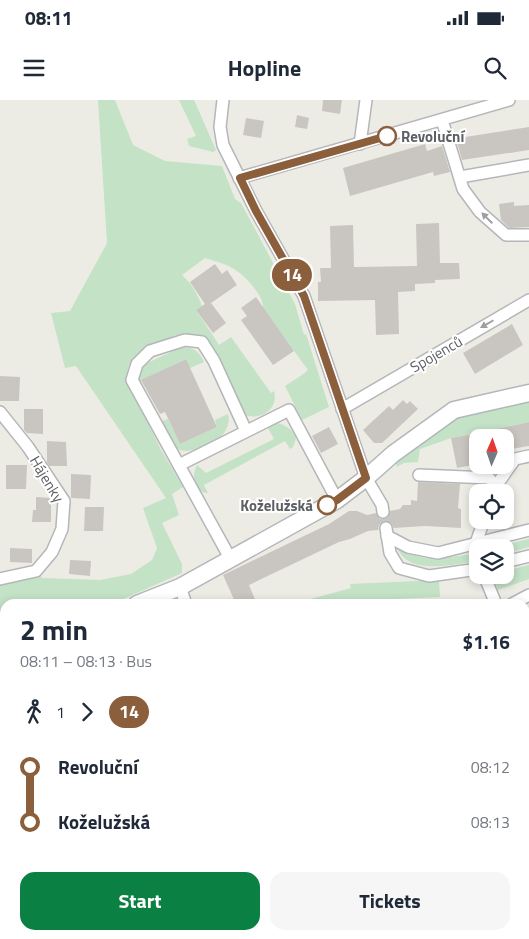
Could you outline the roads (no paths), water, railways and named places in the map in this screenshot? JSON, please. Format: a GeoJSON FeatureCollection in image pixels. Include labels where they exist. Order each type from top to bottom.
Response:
{"type":"FeatureCollection","features":[{"type":"Feature","properties":{"kind":"main road"},"geometry":{"type":"LineString","coordinates":[[150,599],[180,587],[337,500],[393,454],[454,410],[529,393]]}},
{"type":"Feature","properties":{"kind":"street"},"geometry":{"type":"LineString","coordinates":[[223,100],[220,127],[223,145],[256,211],[304,296],[366,478],[382,505],[383,512]]}},
{"type":"Feature","properties":{"kind":"street"},"geometry":{"type":"LineString","coordinates":[[360,144],[366,100]]}},
{"type":"Feature","properties":{"kind":"street"},"geometry":{"type":"LineString","coordinates":[[240,178],[509,100]]}},
{"type":"Feature","properties":{"kind":"street"},"geometry":{"type":"LineString","coordinates":[[442,120],[463,189],[480,212],[506,235],[529,235]]}},
{"type":"Feature","properties":{"kind":"street"},"geometry":{"type":"LineString","coordinates":[[460,177],[529,165]]}},
{"type":"Feature","properties":{"kind":"street","name":"Spojenců"},"geometry":{"type":"LineString","coordinates":[[342,409],[529,300]]}},
{"type":"Feature","properties":{"kind":"street"},"geometry":{"type":"LineString","coordinates":[[230,558],[179,464],[166,445],[132,380],[137,364],[150,351],[185,340],[202,342],[214,361],[246,431]]}},
{"type":"Feature","properties":{"kind":"street"},"geometry":{"type":"LineString","coordinates":[[179,464],[289,410],[337,500]]}},
{"type":"Feature","properties":{"kind":"street","name":"Hájenky"},"geometry":{"type":"LineString","coordinates":[[0,412],[28,448],[64,501],[62,528],[52,552],[36,571],[0,579]]}},
{"type":"Feature","properties":{"kind":"street"},"geometry":{"type":"LineString","coordinates":[[498,484],[515,459],[529,456]]}},
{"type":"Feature","properties":{"kind":"street"},"geometry":{"type":"LineString","coordinates":[[419,475],[489,478],[492,484]]}},
{"type":"Feature","properties":{"kind":"street"},"geometry":{"type":"LineString","coordinates":[[501,539],[529,530]]}},
{"type":"Feature","properties":{"kind":"street"},"geometry":{"type":"LineString","coordinates":[[469,548],[438,553],[408,547],[386,532],[390,553],[399,568],[429,576],[469,570]]}},
{"type":"Feature","properties":{"kind":"street"},"geometry":{"type":"LineString","coordinates":[[514,560],[529,556]]}},
{"type":"Feature","properties":{"kind":"street"},"geometry":{"type":"LineString","coordinates":[[488,584],[494,599]]}},
{"type":"Feature","properties":{"kind":"street"},"geometry":{"type":"LineString","coordinates":[[180,587],[184,599]]}},
{"type":"Feature","properties":{"kind":"place","name":"Revoluční"},"geometry":{"type":"Point","coordinates":[387,136]}},
{"type":"Feature","properties":{"kind":"place","name":"Koželužská"},"geometry":{"type":"Point","coordinates":[327,505]}}]}
